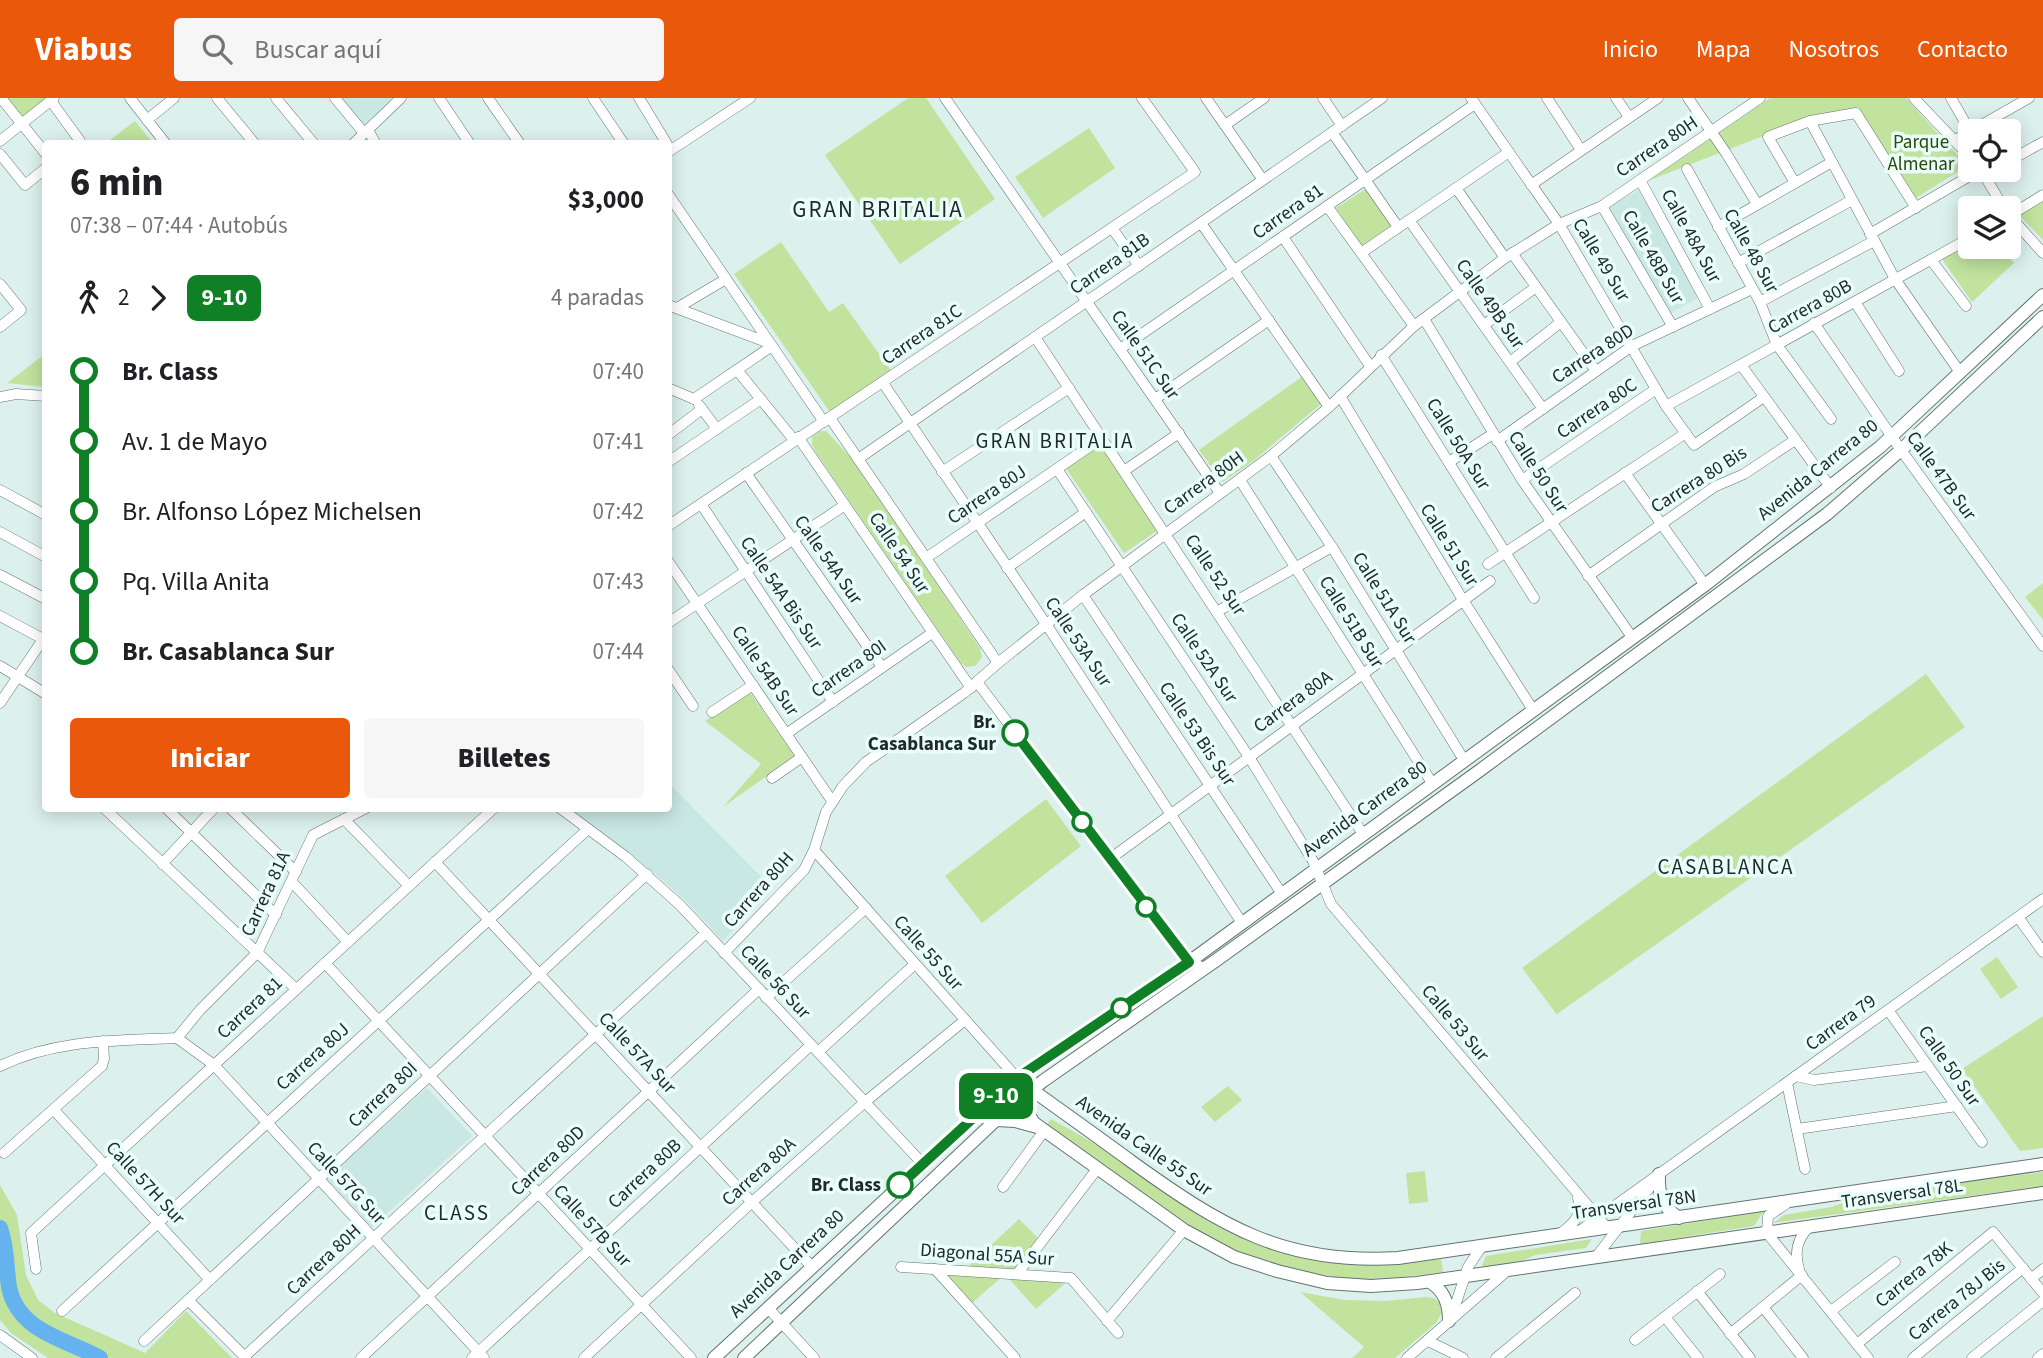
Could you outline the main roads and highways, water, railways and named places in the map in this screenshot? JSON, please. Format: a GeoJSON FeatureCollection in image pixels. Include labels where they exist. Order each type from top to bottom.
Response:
{"type":"FeatureCollection","features":[{"type":"Feature","properties":{"kind":"main road","name":"Avenida Carrera 80"},"geometry":{"type":"LineString","coordinates":[[714,1358],[1017,1078],[1189,962],[1464,760],[1531,706],[1682,602],[1831,488],[1892,436],[2043,295]]}},
{"type":"Feature","properties":{"kind":"main road","name":"Avenida Carrera 80"},"geometry":{"type":"LineString","coordinates":[[744,1358],[1019,1100],[1550,719],[1827,514],[1901,450],[2043,317]]}},
{"type":"Feature","properties":{"kind":"main road"},"geometry":{"type":"LineString","coordinates":[[1682,602],[1691,615]]}},
{"type":"Feature","properties":{"kind":"main road"},"geometry":{"type":"LineString","coordinates":[[1531,706],[1550,719]]}},
{"type":"Feature","properties":{"kind":"main road"},"geometry":{"type":"LineString","coordinates":[[1531,706],[1537,728]]}},
{"type":"Feature","properties":{"kind":"main road"},"geometry":{"type":"LineString","coordinates":[[1017,1078],[1019,1100],[1028,1117],[1042,1130],[1184,1230],[1234,1257],[1305,1279],[1360,1286],[1430,1282],[1445,1297],[1449,1321]]}},
{"type":"Feature","properties":{"kind":"main road","name":"Avenida Calle 55 Sur"},"geometry":{"type":"LineString","coordinates":[[1017,1078],[1188,1202],[1217,1220],[1259,1239],[1309,1254],[1361,1259],[1398,1258],[1482,1247]]}},
{"type":"Feature","properties":{"kind":"main road"},"geometry":{"type":"LineString","coordinates":[[996,1120],[1015,1121],[1042,1130]]}},
{"type":"Feature","properties":{"kind":"main road","name":"Transversal 78L"},"geometry":{"type":"LineString","coordinates":[[1792,1201],[2043,1164]]}},
{"type":"Feature","properties":{"kind":"main road"},"geometry":{"type":"LineString","coordinates":[[1659,1174],[1660,1196],[1667,1208],[1679,1218]]}},
{"type":"Feature","properties":{"kind":"main road","name":"Transversal 78L"},"geometry":{"type":"LineString","coordinates":[[1430,1282],[2043,1193]]}},
{"type":"Feature","properties":{"kind":"main road","name":"Transversal 78N"},"geometry":{"type":"LineString","coordinates":[[1482,1247],[1578,1233],[1608,1224],[1679,1218],[1792,1201]]}},
{"type":"Feature","properties":{"kind":"waterway"},"geometry":{"type":"LineString","coordinates":[[0,1228],[9,1287],[22,1314],[45,1332],[100,1358]]}},
{"type":"Feature","properties":{"kind":"place","name":"Br. Casablanca Sur"},"geometry":{"type":"Point","coordinates":[1015,733]}},
{"type":"Feature","properties":{"kind":"place","name":"Br. Class"},"geometry":{"type":"Point","coordinates":[900,1185]}},
{"type":"Feature","properties":{"kind":"district","name":"GRAN BRITALIA"},"geometry":{"type":"Point","coordinates":[878,209]}},
{"type":"Feature","properties":{"kind":"district","name":"GRAN BRITALIA"},"geometry":{"type":"Point","coordinates":[1055,441]}},
{"type":"Feature","properties":{"kind":"district","name":"CASABLANCA"},"geometry":{"type":"Point","coordinates":[1726,867]}},
{"type":"Feature","properties":{"kind":"district","name":"CLASS"},"geometry":{"type":"Point","coordinates":[457,1213]}},
{"type":"Feature","properties":{"kind":"park label","name":"Parque Almenar"},"geometry":{"type":"Point","coordinates":[1921,153]}}]}
